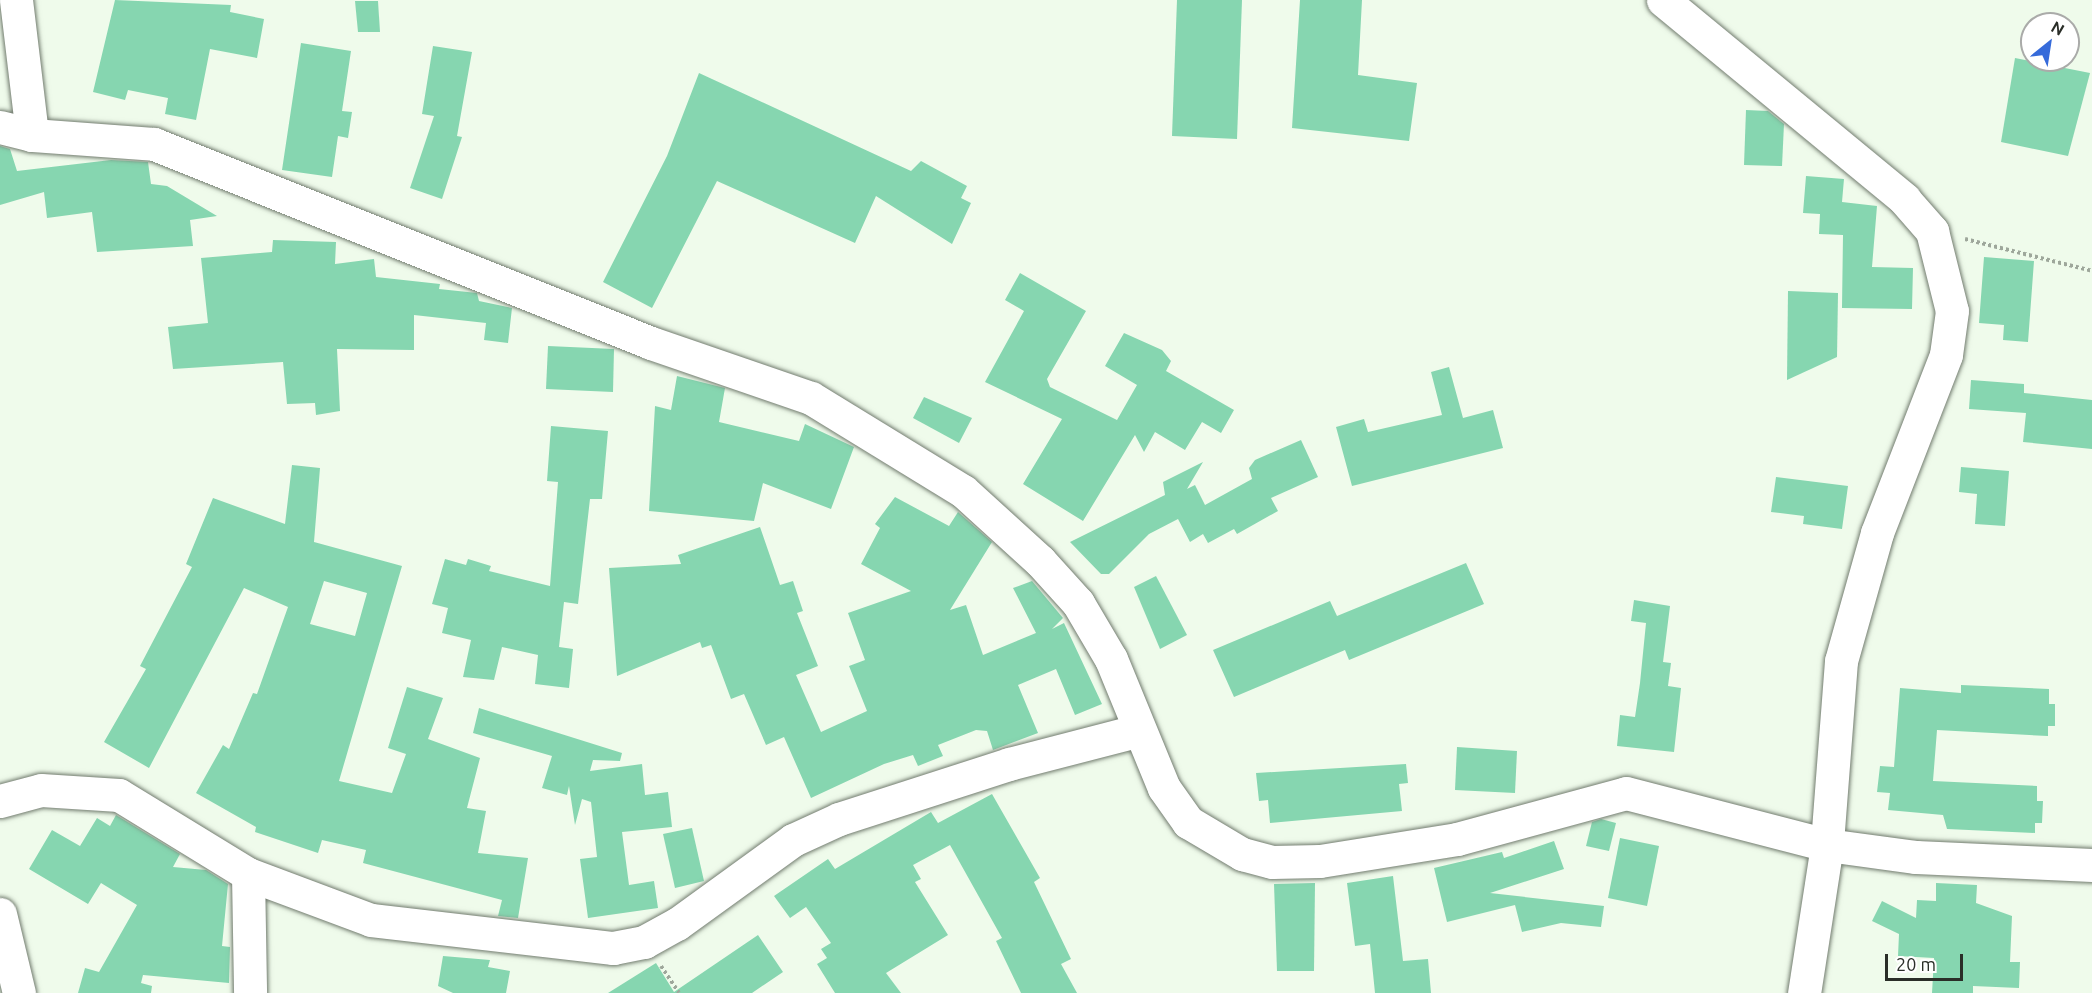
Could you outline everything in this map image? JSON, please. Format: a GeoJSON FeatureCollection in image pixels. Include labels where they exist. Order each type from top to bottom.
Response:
{"type":"FeatureCollection","features":[{"type":"Feature","properties":{"kind":"street"},"geometry":{"type":"LineString","coordinates":[[16,0],[32,135]]}},
{"type":"Feature","properties":{"kind":"street"},"geometry":{"type":"LineString","coordinates":[[1663,0],[1849,149],[1932,231],[1952,311],[1946,355],[1877,533],[1840,661],[1827,845],[1804,993]]}},
{"type":"Feature","properties":{"kind":"street"},"geometry":{"type":"LineString","coordinates":[[0,127],[32,135],[154,144],[651,343],[811,398],[963,491],[1040,561],[1078,603],[1111,659],[1137,730],[1188,822],[1242,854],[1272,862],[1320,861],[1457,839],[1626,793],[1827,845],[1916,857],[2092,865]]}},
{"type":"Feature","properties":{"kind":"street"},"geometry":{"type":"LineString","coordinates":[[0,801],[41,790],[119,795],[248,874],[371,920],[613,948],[644,942],[677,924],[793,840],[840,819],[1137,730]]}},
{"type":"Feature","properties":{"kind":"street"},"geometry":{"type":"LineString","coordinates":[[248,874],[250,993]]}},
{"type":"Feature","properties":{"kind":"street"},"geometry":{"type":"LineString","coordinates":[[0,914],[19,993]]}},
{"type":"Feature","properties":{"kind":"path"},"geometry":{"type":"LineString","coordinates":[[1932,231],[2092,271]]}},
{"type":"Feature","properties":{"kind":"building"},"geometry":{"type":"Polygon","coordinates":[[[115,0],[231,5],[230,12],[264,19],[257,58],[210,49],[196,120],[165,114],[168,98],[128,90],[125,100],[93,92],[115,0]]]}},
{"type":"Feature","properties":{"kind":"building"},"geometry":{"type":"Polygon","coordinates":[[[1177,0],[1242,0],[1237,139],[1172,136],[1177,0]]]}},
{"type":"Feature","properties":{"kind":"building"},"geometry":{"type":"Polygon","coordinates":[[[1300,0],[1362,0],[1358,75],[1417,83],[1409,141],[1292,128],[1300,0]]]}},
{"type":"Feature","properties":{"kind":"building"},"geometry":{"type":"Polygon","coordinates":[[[355,1],[378,1],[380,32],[358,32],[355,1]]]}},
{"type":"Feature","properties":{"kind":"building"},"geometry":{"type":"Polygon","coordinates":[[[301,43],[351,51],[342,111],[352,112],[348,138],[338,136],[332,177],[282,170],[301,43]]]}},
{"type":"Feature","properties":{"kind":"building"},"geometry":{"type":"Polygon","coordinates":[[[433,46],[472,52],[457,136],[462,137],[442,199],[410,188],[434,116],[422,114],[433,46]]]}},
{"type":"Feature","properties":{"kind":"building"},"geometry":{"type":"Polygon","coordinates":[[[2015,58],[2020,59],[2020,72],[2080,71],[2090,73],[2068,156],[2001,142],[2015,58]]]}},
{"type":"Feature","properties":{"kind":"building"},"geometry":{"type":"Polygon","coordinates":[[[699,73],[911,171],[921,161],[967,186],[961,198],[971,203],[952,244],[876,196],[855,243],[717,181],[652,308],[603,282],[667,156],[699,73]]]}},
{"type":"Feature","properties":{"kind":"building"},"geometry":{"type":"Polygon","coordinates":[[[1746,110],[1768,111],[1784,124],[1782,166],[1744,165],[1746,110]]]}},
{"type":"Feature","properties":{"kind":"building"},"geometry":{"type":"Polygon","coordinates":[[[0,146],[10,149],[17,171],[111,160],[148,162],[151,184],[167,186],[217,216],[190,220],[193,246],[97,252],[92,212],[47,218],[44,192],[0,205],[0,146]]]}},
{"type":"Feature","properties":{"kind":"building"},"geometry":{"type":"Polygon","coordinates":[[[1806,176],[1844,179],[1842,202],[1877,206],[1872,267],[1913,268],[1912,309],[1842,308],[1843,235],[1819,234],[1820,214],[1803,213],[1806,176]]]}},
{"type":"Feature","properties":{"kind":"building"},"geometry":{"type":"Polygon","coordinates":[[[273,240],[336,242],[335,264],[374,259],[376,277],[440,284],[439,289],[477,293],[479,301],[512,308],[508,343],[484,340],[486,323],[414,315],[414,350],[337,349],[340,411],[316,415],[315,403],[287,404],[283,362],[173,369],[168,327],[208,323],[201,258],[272,252],[273,240]]]}},
{"type":"Feature","properties":{"kind":"building"},"geometry":{"type":"Polygon","coordinates":[[[1984,257],[2034,261],[2028,342],[2003,340],[2004,325],[1979,323],[1984,257]]]}},
{"type":"Feature","properties":{"kind":"building"},"geometry":{"type":"Polygon","coordinates":[[[1020,273],[1086,311],[1047,379],[1050,387],[1117,420],[1137,385],[1105,366],[1124,333],[1162,350],[1171,361],[1166,371],[1234,410],[1221,433],[1202,422],[1185,450],[1155,432],[1144,452],[1135,435],[1083,521],[1023,484],[1062,419],[985,382],[1024,311],[1005,300],[1020,273]]]}},
{"type":"Feature","properties":{"kind":"building"},"geometry":{"type":"Polygon","coordinates":[[[1788,291],[1838,293],[1837,357],[1787,380],[1788,291]]]}},
{"type":"Feature","properties":{"kind":"building"},"geometry":{"type":"Polygon","coordinates":[[[548,346],[614,349],[613,392],[546,389],[548,346]]]}},
{"type":"Feature","properties":{"kind":"building"},"geometry":{"type":"Polygon","coordinates":[[[1449,367],[1463,418],[1493,410],[1503,448],[1352,486],[1336,427],[1364,419],[1368,432],[1442,415],[1431,372],[1449,367]]]}},
{"type":"Feature","properties":{"kind":"building"},"geometry":{"type":"Polygon","coordinates":[[[677,376],[725,388],[719,422],[799,441],[805,424],[854,447],[831,509],[763,483],[754,521],[649,511],[655,406],[671,410],[677,376]]]}},
{"type":"Feature","properties":{"kind":"building"},"geometry":{"type":"Polygon","coordinates":[[[1971,380],[2024,384],[2024,393],[2092,400],[2092,449],[2023,442],[2026,413],[1969,409],[1971,380]]]}},
{"type":"Feature","properties":{"kind":"building"},"geometry":{"type":"Polygon","coordinates":[[[924,397],[972,418],[959,443],[913,418],[924,397]]]}},
{"type":"Feature","properties":{"kind":"building"},"geometry":{"type":"Polygon","coordinates":[[[551,426],[608,431],[602,499],[590,499],[578,604],[564,602],[559,647],[573,649],[569,688],[535,684],[538,655],[502,647],[494,680],[463,677],[471,640],[442,633],[448,608],[432,604],[445,559],[466,565],[468,559],[491,566],[489,571],[550,586],[558,482],[547,481],[551,426]]]}},
{"type":"Feature","properties":{"kind":"building"},"geometry":{"type":"Polygon","coordinates":[[[1301,440],[1318,477],[1271,498],[1278,511],[1237,534],[1234,529],[1208,543],[1203,534],[1190,542],[1178,519],[1149,534],[1109,574],[1101,574],[1070,542],[1165,495],[1163,482],[1203,462],[1187,489],[1195,485],[1205,505],[1252,479],[1249,468],[1255,460],[1301,440]]]}},
{"type":"Feature","properties":{"kind":"building"},"geometry":{"type":"Polygon","coordinates":[[[292,465],[320,468],[314,542],[402,566],[339,781],[392,793],[406,754],[388,748],[407,687],[443,698],[428,739],[480,758],[467,808],[486,811],[478,853],[528,858],[518,918],[498,916],[502,900],[363,863],[366,850],[322,840],[318,853],[255,832],[256,827],[196,793],[223,745],[229,749],[253,693],[257,694],[288,607],[244,588],[149,768],[104,742],[146,669],[140,666],[192,567],[186,564],[213,498],[285,524],[292,465]],[[324,581],[310,624],[355,636],[367,593],[324,581]]]}},
{"type":"Feature","properties":{"kind":"building"},"geometry":{"type":"Polygon","coordinates":[[[1961,467],[2009,471],[2005,526],[1975,524],[1977,494],[1959,492],[1961,467]]]}},
{"type":"Feature","properties":{"kind":"building"},"geometry":{"type":"Polygon","coordinates":[[[1776,477],[1848,486],[1842,529],[1803,524],[1804,516],[1771,512],[1776,477]]]}},
{"type":"Feature","properties":{"kind":"building"},"geometry":{"type":"Polygon","coordinates":[[[895,497],[949,526],[958,512],[992,542],[950,610],[966,605],[983,655],[1036,633],[1013,588],[1032,581],[1063,618],[1052,629],[1064,623],[1102,704],[1075,715],[1056,669],[1018,685],[1038,733],[993,750],[987,731],[976,730],[938,745],[943,756],[918,766],[913,755],[884,764],[811,798],[784,737],[766,745],[744,694],[731,699],[711,645],[702,648],[700,642],[617,676],[609,568],[681,564],[678,555],[760,527],[780,585],[793,581],[803,611],[797,613],[818,666],[796,675],[821,732],[867,711],[849,666],[865,660],[848,613],[911,591],[861,564],[880,528],[875,524],[895,497]]]}},
{"type":"Feature","properties":{"kind":"building"},"geometry":{"type":"Polygon","coordinates":[[[1466,563],[1484,604],[1349,660],[1345,650],[1234,697],[1213,650],[1330,601],[1337,616],[1466,563]]]}},
{"type":"Feature","properties":{"kind":"building"},"geometry":{"type":"Polygon","coordinates":[[[1156,576],[1187,635],[1160,649],[1134,587],[1156,576]]]}},
{"type":"Feature","properties":{"kind":"building"},"geometry":{"type":"Polygon","coordinates":[[[1634,600],[1670,606],[1663,662],[1671,663],[1668,686],[1681,688],[1674,752],[1617,746],[1620,715],[1635,717],[1640,683],[1646,623],[1631,621],[1634,600]]]}},
{"type":"Feature","properties":{"kind":"building"},"geometry":{"type":"Polygon","coordinates":[[[1961,685],[2049,689],[2049,704],[2055,704],[2055,726],[2048,726],[2048,736],[1937,730],[1933,781],[2037,786],[2037,801],[2043,801],[2042,823],[2035,823],[2035,833],[1947,829],[1943,815],[1888,810],[1890,793],[1877,792],[1880,766],[1894,767],[1900,688],[1961,693],[1961,685]]]}},
{"type":"Feature","properties":{"kind":"building"},"geometry":{"type":"Polygon","coordinates":[[[479,708],[622,753],[620,761],[593,760],[590,771],[642,764],[645,795],[668,792],[672,827],[622,832],[629,885],[654,881],[658,908],[588,918],[580,859],[597,857],[591,802],[582,799],[575,825],[569,786],[567,795],[542,788],[552,756],[473,733],[479,708]]]}},
{"type":"Feature","properties":{"kind":"building"},"geometry":{"type":"Polygon","coordinates":[[[1457,747],[1517,751],[1515,793],[1455,790],[1457,747]]]}},
{"type":"Feature","properties":{"kind":"building"},"geometry":{"type":"Polygon","coordinates":[[[1406,764],[1408,783],[1399,784],[1402,811],[1270,823],[1268,800],[1259,801],[1256,773],[1406,764]]]}},
{"type":"Feature","properties":{"kind":"building"},"geometry":{"type":"Polygon","coordinates":[[[992,794],[1040,878],[1034,882],[1071,959],[1061,964],[1077,993],[1021,993],[996,941],[1002,938],[950,845],[913,865],[921,879],[915,882],[948,935],[886,973],[901,993],[835,993],[817,964],[827,958],[821,949],[831,943],[806,907],[790,918],[774,896],[828,859],[835,869],[931,812],[938,823],[992,794]]]}},
{"type":"Feature","properties":{"kind":"building"},"geometry":{"type":"Polygon","coordinates":[[[116,815],[180,854],[173,867],[206,870],[228,884],[222,946],[230,947],[229,983],[143,975],[141,983],[152,986],[151,993],[78,993],[85,968],[99,972],[137,905],[101,883],[88,904],[29,869],[52,830],[80,846],[97,818],[110,826],[116,815]]]}},
{"type":"Feature","properties":{"kind":"building"},"geometry":{"type":"Polygon","coordinates":[[[1601,819],[1616,823],[1609,851],[1586,846],[1592,822],[1601,819]]]}},
{"type":"Feature","properties":{"kind":"building"},"geometry":{"type":"Polygon","coordinates":[[[692,828],[704,881],[675,888],[663,834],[692,828]]]}},
{"type":"Feature","properties":{"kind":"building"},"geometry":{"type":"Polygon","coordinates":[[[1620,838],[1659,846],[1647,906],[1608,898],[1620,838]]]}},
{"type":"Feature","properties":{"kind":"building"},"geometry":{"type":"Polygon","coordinates":[[[1554,841],[1564,869],[1490,893],[1604,906],[1601,927],[1561,923],[1522,932],[1515,905],[1447,922],[1434,868],[1502,852],[1504,858],[1554,841]]]}},
{"type":"Feature","properties":{"kind":"building"},"geometry":{"type":"Polygon","coordinates":[[[1393,876],[1403,961],[1428,959],[1431,993],[1375,993],[1370,944],[1355,946],[1347,883],[1393,876]]]}},
{"type":"Feature","properties":{"kind":"building"},"geometry":{"type":"Polygon","coordinates":[[[1315,883],[1314,971],[1277,971],[1274,884],[1315,883]]]}},
{"type":"Feature","properties":{"kind":"building"},"geometry":{"type":"Polygon","coordinates":[[[1936,883],[1977,885],[1976,903],[2012,916],[2010,962],[2020,962],[2019,988],[1973,986],[1973,993],[1932,993],[1934,958],[1898,956],[1899,934],[1872,921],[1882,901],[1916,918],[1917,900],[1936,901],[1936,883]]]}},
{"type":"Feature","properties":{"kind":"building"},"geometry":{"type":"Polygon","coordinates":[[[758,935],[783,972],[752,993],[608,993],[656,963],[674,992],[758,935]]]}},
{"type":"Feature","properties":{"kind":"building"},"geometry":{"type":"Polygon","coordinates":[[[443,956],[490,960],[488,967],[510,971],[506,993],[453,993],[438,986],[443,956]]]}}]}
